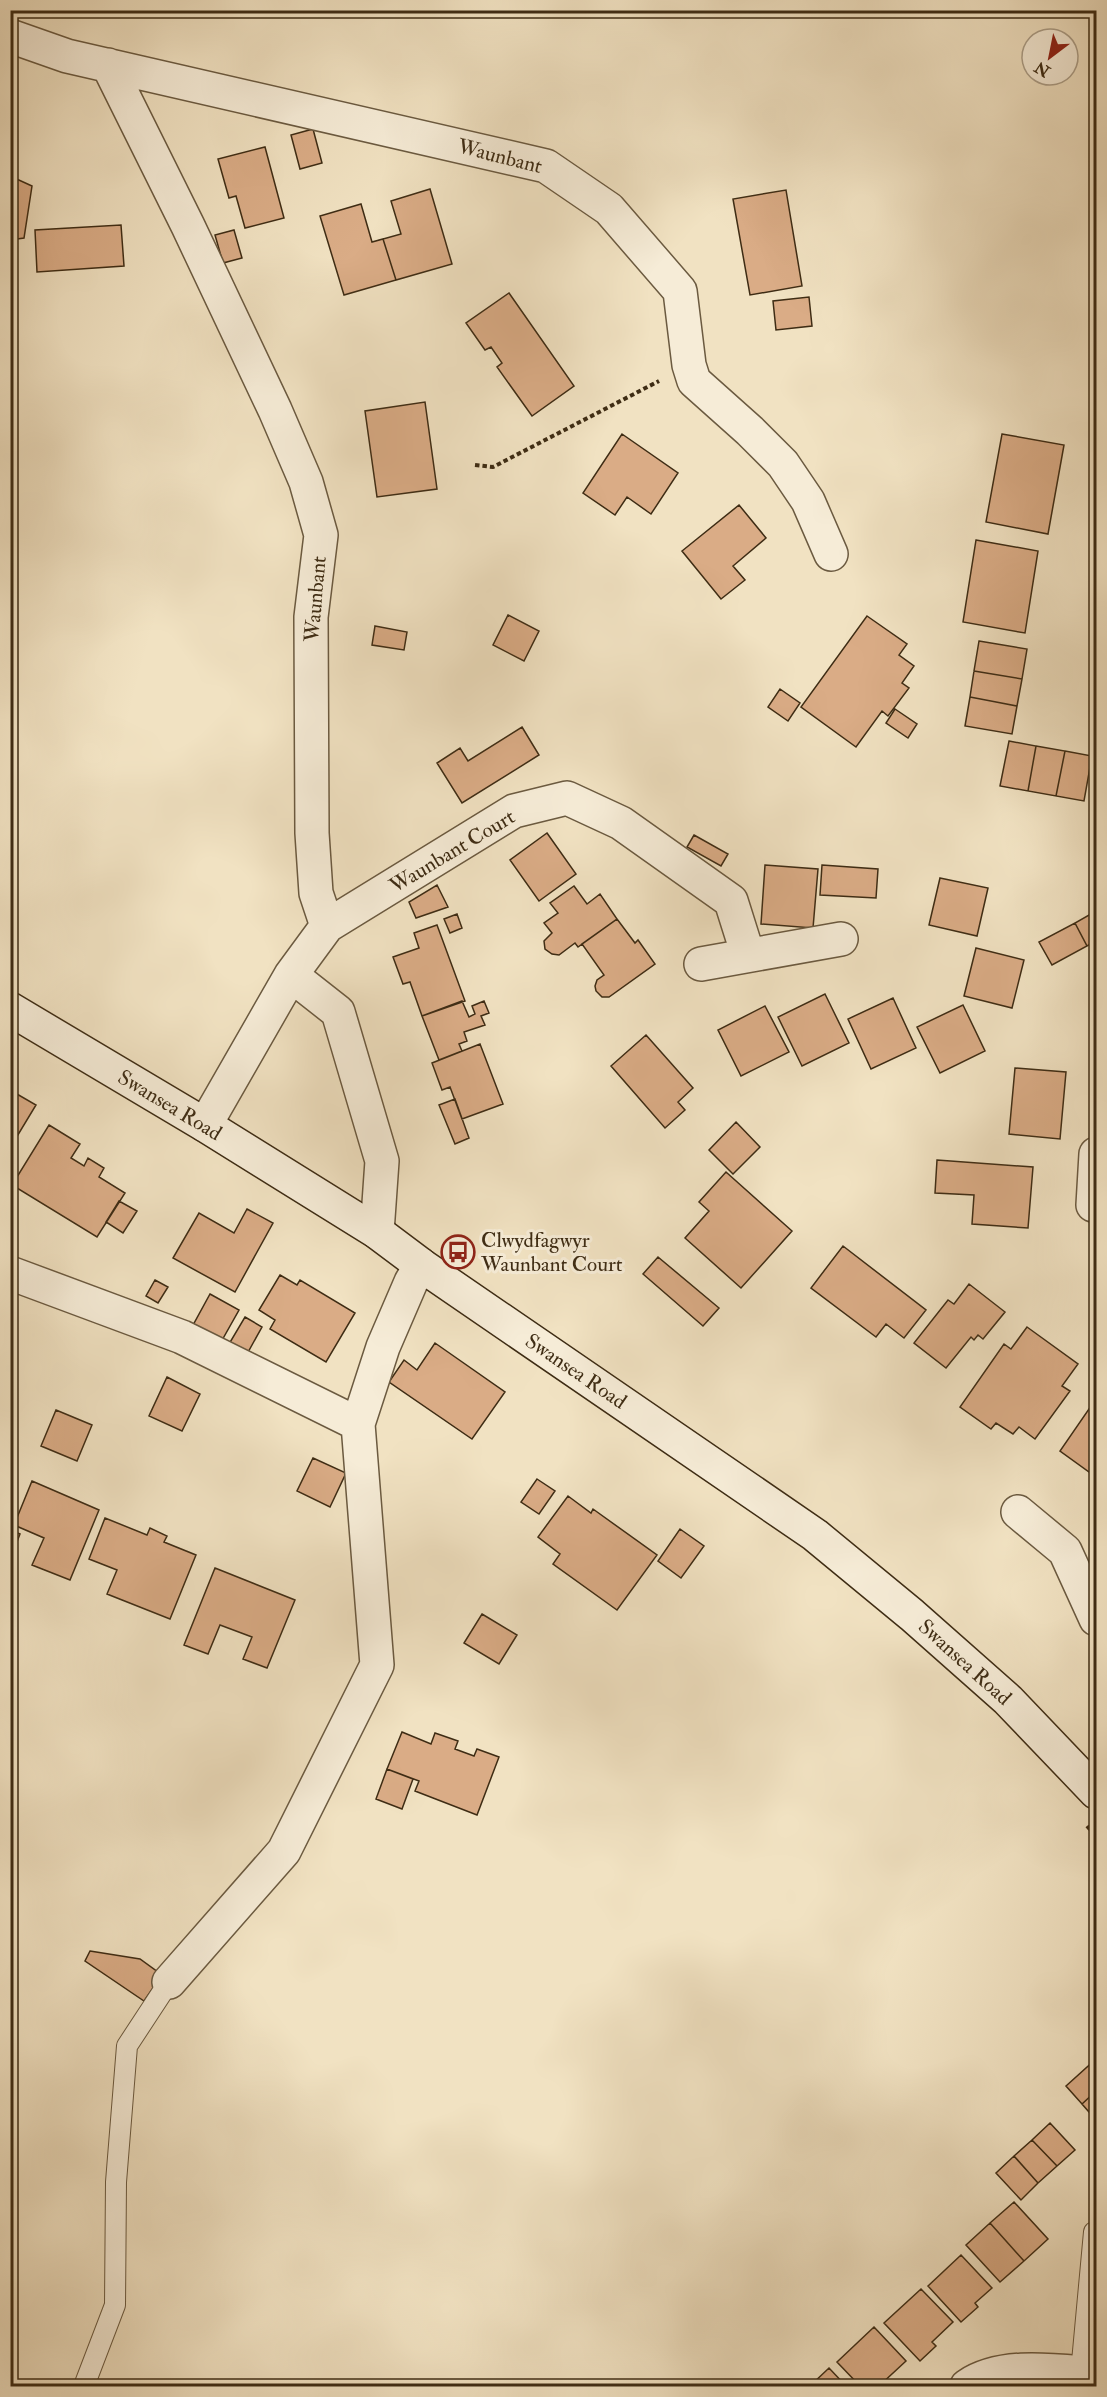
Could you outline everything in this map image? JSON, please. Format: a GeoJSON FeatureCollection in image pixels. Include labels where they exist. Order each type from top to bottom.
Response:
{"type":"FeatureCollection","features":[{"type":"Feature","properties":{"kind":"street","name":"Waunbant"},"geometry":{"type":"LineString","coordinates":[[10,36],[67,56],[546,166],[609,209],[680,291],[689,365],[694,381],[783,464],[808,501],[831,554]]}},
{"type":"Feature","properties":{"kind":"street","name":"Waunbant"},"geometry":{"type":"LineString","coordinates":[[108,65],[188,226],[275,410],[306,482],[321,535],[311,617],[312,833],[316,893],[327,926]]}},
{"type":"Feature","properties":{"kind":"street","name":"Waunbant Court"},"geometry":{"type":"LineString","coordinates":[[205,1125],[291,975],[327,926],[514,811],[567,798],[621,823],[731,901],[748,955]]}},
{"type":"Feature","properties":{"kind":"street"},"geometry":{"type":"LineString","coordinates":[[701,964],[841,939]]}},
{"type":"Feature","properties":{"kind":"street"},"geometry":{"type":"LineString","coordinates":[[291,975],[338,1012],[382,1161],[377,1232]]}},
{"type":"Feature","properties":{"kind":"street","name":"Swansea Road"},"geometry":{"type":"LineString","coordinates":[[10,1009],[205,1125],[377,1232],[421,1265],[815,1535],[912,1615],[1008,1700],[1094,1781]]}},
{"type":"Feature","properties":{"kind":"street"},"geometry":{"type":"LineString","coordinates":[[1093,1205],[1096,1154]]}},
{"type":"Feature","properties":{"kind":"street"},"geometry":{"type":"LineString","coordinates":[[169,1982],[284,1851],[377,1665],[358,1424],[383,1347],[411,1282],[421,1265]]}},
{"type":"Feature","properties":{"kind":"street"},"geometry":{"type":"LineString","coordinates":[[10,1273],[182,1337],[358,1424]]}},
{"type":"Feature","properties":{"kind":"street"},"geometry":{"type":"LineString","coordinates":[[1018,1512],[1065,1551],[1096,1619]]}},
{"type":"Feature","properties":{"kind":"street"},"geometry":{"type":"LineString","coordinates":[[967,2386],[1013,2370],[1089,2373]]}},
{"type":"Feature","properties":{"kind":"lane"},"geometry":{"type":"LineString","coordinates":[[84,2386],[115,2305],[116,2182],[127,2046],[169,1982]]}},
{"type":"Feature","properties":{"kind":"lane"},"geometry":{"type":"LineString","coordinates":[[1089,2373],[1094,2232]]}},
{"type":"Feature","properties":{"kind":"path"},"geometry":{"type":"LineString","coordinates":[[475,465],[493,467],[689,365]]}},
{"type":"Feature","properties":{"kind":"building"},"geometry":{"type":"Polygon","coordinates":[[[313,129],[322,163],[300,169],[291,135],[313,129]]]}},
{"type":"Feature","properties":{"kind":"building"},"geometry":{"type":"Polygon","coordinates":[[[265,147],[284,218],[245,228],[236,196],[229,198],[218,159],[265,147]]]}},
{"type":"Feature","properties":{"kind":"building"},"geometry":{"type":"Polygon","coordinates":[[[10,176],[32,186],[24,238],[10,240],[10,176]]]}},
{"type":"Feature","properties":{"kind":"building"},"geometry":{"type":"Polygon","coordinates":[[[430,189],[452,264],[396,280],[383,239],[401,234],[391,201],[430,189]]]}},
{"type":"Feature","properties":{"kind":"building"},"geometry":{"type":"Polygon","coordinates":[[[786,190],[802,286],[750,295],[733,199],[786,190]]]}},
{"type":"Feature","properties":{"kind":"building"},"geometry":{"type":"Polygon","coordinates":[[[361,204],[372,242],[383,239],[396,280],[344,295],[320,216],[361,204]]]}},
{"type":"Feature","properties":{"kind":"building"},"geometry":{"type":"Polygon","coordinates":[[[121,225],[124,266],[37,272],[35,230],[121,225]]]}},
{"type":"Feature","properties":{"kind":"building"},"geometry":{"type":"Polygon","coordinates":[[[234,230],[242,258],[223,263],[215,235],[234,230]]]}},
{"type":"Feature","properties":{"kind":"building"},"geometry":{"type":"Polygon","coordinates":[[[509,293],[574,386],[532,416],[497,367],[502,363],[491,347],[485,350],[466,323],[509,293]]]}},
{"type":"Feature","properties":{"kind":"building"},"geometry":{"type":"Polygon","coordinates":[[[809,297],[812,326],[776,330],[773,301],[809,297]]]}},
{"type":"Feature","properties":{"kind":"building"},"geometry":{"type":"Polygon","coordinates":[[[425,402],[437,489],[377,497],[365,411],[425,402]]]}},
{"type":"Feature","properties":{"kind":"building"},"geometry":{"type":"Polygon","coordinates":[[[622,434],[678,473],[651,514],[627,497],[615,515],[583,493],[622,434]]]}},
{"type":"Feature","properties":{"kind":"building"},"geometry":{"type":"Polygon","coordinates":[[[1002,434],[1064,445],[1048,534],[986,522],[1002,434]]]}},
{"type":"Feature","properties":{"kind":"building"},"geometry":{"type":"Polygon","coordinates":[[[739,505],[766,538],[733,566],[745,580],[721,599],[682,551],[739,505]]]}},
{"type":"Feature","properties":{"kind":"building"},"geometry":{"type":"Polygon","coordinates":[[[976,540],[1038,551],[1025,633],[963,622],[976,540]]]}},
{"type":"Feature","properties":{"kind":"building"},"geometry":{"type":"Polygon","coordinates":[[[508,615],[539,631],[524,661],[493,645],[508,615]]]}},
{"type":"Feature","properties":{"kind":"building"},"geometry":{"type":"Polygon","coordinates":[[[867,616],[907,644],[899,655],[914,666],[902,683],[909,688],[888,716],[882,711],[856,747],[801,707],[867,616]]]}},
{"type":"Feature","properties":{"kind":"building"},"geometry":{"type":"Polygon","coordinates":[[[375,626],[407,632],[404,650],[372,645],[375,626]]]}},
{"type":"Feature","properties":{"kind":"building"},"geometry":{"type":"Polygon","coordinates":[[[979,641],[1027,649],[1022,679],[974,671],[979,641]]]}},
{"type":"Feature","properties":{"kind":"building"},"geometry":{"type":"Polygon","coordinates":[[[974,671],[1022,679],[1017,706],[970,697],[974,671]]]}},
{"type":"Feature","properties":{"kind":"building"},"geometry":{"type":"Polygon","coordinates":[[[780,689],[800,703],[788,721],[768,707],[780,689]]]}},
{"type":"Feature","properties":{"kind":"building"},"geometry":{"type":"Polygon","coordinates":[[[970,697],[1017,706],[1012,734],[965,726],[970,697]]]}},
{"type":"Feature","properties":{"kind":"building"},"geometry":{"type":"Polygon","coordinates":[[[895,709],[917,724],[908,738],[886,723],[895,709]]]}},
{"type":"Feature","properties":{"kind":"building"},"geometry":{"type":"Polygon","coordinates":[[[522,727],[539,755],[462,803],[437,763],[460,748],[468,761],[522,727]]]}},
{"type":"Feature","properties":{"kind":"building"},"geometry":{"type":"Polygon","coordinates":[[[1009,741],[1036,746],[1028,791],[1000,786],[1009,741]]]}},
{"type":"Feature","properties":{"kind":"building"},"geometry":{"type":"Polygon","coordinates":[[[1036,746],[1065,751],[1056,796],[1028,791],[1036,746]]]}},
{"type":"Feature","properties":{"kind":"building"},"geometry":{"type":"Polygon","coordinates":[[[1065,751],[1092,756],[1084,801],[1056,796],[1065,751]]]}},
{"type":"Feature","properties":{"kind":"building"},"geometry":{"type":"Polygon","coordinates":[[[1096,803],[1096,840],[1090,838],[1096,803]]]}},
{"type":"Feature","properties":{"kind":"building"},"geometry":{"type":"Polygon","coordinates":[[[547,833],[576,874],[539,901],[510,860],[547,833]]]}},
{"type":"Feature","properties":{"kind":"building"},"geometry":{"type":"Polygon","coordinates":[[[694,835],[728,854],[721,866],[687,847],[694,835]]]}},
{"type":"Feature","properties":{"kind":"building"},"geometry":{"type":"Polygon","coordinates":[[[765,865],[818,869],[813,928],[761,924],[765,865]]]}},
{"type":"Feature","properties":{"kind":"building"},"geometry":{"type":"Polygon","coordinates":[[[822,865],[878,869],[876,898],[820,895],[822,865]]]}},
{"type":"Feature","properties":{"kind":"building"},"geometry":{"type":"Polygon","coordinates":[[[940,878],[988,888],[977,936],[929,925],[940,878]]]}},
{"type":"Feature","properties":{"kind":"building"},"geometry":{"type":"Polygon","coordinates":[[[437,885],[448,907],[416,918],[409,902],[437,885]]]}},
{"type":"Feature","properties":{"kind":"building"},"geometry":{"type":"Polygon","coordinates":[[[574,886],[587,904],[600,894],[617,919],[578,947],[575,943],[559,955],[552,954],[545,949],[544,941],[552,933],[544,923],[558,913],[550,903],[574,886]]]}},
{"type":"Feature","properties":{"kind":"building"},"geometry":{"type":"Polygon","coordinates":[[[1096,911],[1096,941],[1087,946],[1075,923],[1096,911]]]}},
{"type":"Feature","properties":{"kind":"building"},"geometry":{"type":"Polygon","coordinates":[[[457,914],[462,928],[450,933],[444,919],[457,914]]]}},
{"type":"Feature","properties":{"kind":"building"},"geometry":{"type":"Polygon","coordinates":[[[617,919],[635,943],[638,940],[655,964],[609,997],[602,997],[596,991],[595,986],[597,980],[604,975],[582,944],[617,919]]]}},
{"type":"Feature","properties":{"kind":"building"},"geometry":{"type":"Polygon","coordinates":[[[1075,923],[1087,946],[1052,965],[1039,942],[1075,923]]]}},
{"type":"Feature","properties":{"kind":"building"},"geometry":{"type":"Polygon","coordinates":[[[437,925],[465,1001],[422,1016],[410,982],[403,984],[393,957],[419,948],[414,933],[437,925]]]}},
{"type":"Feature","properties":{"kind":"building"},"geometry":{"type":"Polygon","coordinates":[[[976,948],[1024,960],[1012,1008],[964,996],[976,948]]]}},
{"type":"Feature","properties":{"kind":"building"},"geometry":{"type":"Polygon","coordinates":[[[825,994],[849,1043],[802,1066],[778,1017],[825,994]]]}},
{"type":"Feature","properties":{"kind":"building"},"geometry":{"type":"Polygon","coordinates":[[[893,998],[916,1048],[871,1069],[848,1019],[893,998]]]}},
{"type":"Feature","properties":{"kind":"building"},"geometry":{"type":"Polygon","coordinates":[[[462,1001],[469,1017],[475,1014],[472,1006],[484,1001],[489,1013],[481,1016],[485,1025],[464,1032],[467,1041],[459,1044],[462,1051],[439,1060],[422,1016],[462,1001]]]}},
{"type":"Feature","properties":{"kind":"building"},"geometry":{"type":"Polygon","coordinates":[[[963,1005],[985,1051],[940,1073],[917,1027],[963,1005]]]}},
{"type":"Feature","properties":{"kind":"building"},"geometry":{"type":"Polygon","coordinates":[[[765,1006],[789,1052],[741,1076],[718,1030],[765,1006]]]}},
{"type":"Feature","properties":{"kind":"building"},"geometry":{"type":"Polygon","coordinates":[[[646,1035],[693,1088],[678,1102],[685,1110],[665,1128],[611,1066],[646,1035]]]}},
{"type":"Feature","properties":{"kind":"building"},"geometry":{"type":"Polygon","coordinates":[[[480,1044],[503,1104],[462,1119],[450,1087],[442,1090],[432,1063],[480,1044]]]}},
{"type":"Feature","properties":{"kind":"building"},"geometry":{"type":"Polygon","coordinates":[[[1015,1068],[1066,1072],[1060,1139],[1009,1134],[1015,1068]]]}},
{"type":"Feature","properties":{"kind":"building"},"geometry":{"type":"Polygon","coordinates":[[[10,1090],[36,1105],[10,1148],[10,1090]]]}},
{"type":"Feature","properties":{"kind":"building"},"geometry":{"type":"Polygon","coordinates":[[[455,1099],[469,1138],[455,1144],[439,1105],[455,1099]]]}},
{"type":"Feature","properties":{"kind":"building"},"geometry":{"type":"Polygon","coordinates":[[[736,1122],[760,1147],[733,1174],[709,1150],[736,1122]]]}},
{"type":"Feature","properties":{"kind":"building"},"geometry":{"type":"Polygon","coordinates":[[[49,1125],[80,1144],[71,1158],[84,1166],[88,1158],[104,1168],[99,1177],[125,1193],[97,1237],[12,1185],[49,1125]]]}},
{"type":"Feature","properties":{"kind":"building"},"geometry":{"type":"Polygon","coordinates":[[[937,1160],[1033,1167],[1028,1228],[972,1224],[974,1195],[935,1193],[937,1160]]]}},
{"type":"Feature","properties":{"kind":"building"},"geometry":{"type":"Polygon","coordinates":[[[726,1172],[792,1231],[741,1288],[685,1238],[709,1211],[699,1202],[726,1172]]]}},
{"type":"Feature","properties":{"kind":"building"},"geometry":{"type":"Polygon","coordinates":[[[119,1201],[137,1211],[123,1233],[106,1222],[119,1201]]]}},
{"type":"Feature","properties":{"kind":"building"},"geometry":{"type":"Polygon","coordinates":[[[247,1209],[273,1223],[235,1292],[173,1258],[199,1213],[234,1233],[247,1209]]]}},
{"type":"Feature","properties":{"kind":"building"},"geometry":{"type":"Polygon","coordinates":[[[843,1246],[926,1310],[904,1338],[886,1324],[876,1337],[811,1288],[843,1246]]]}},
{"type":"Feature","properties":{"kind":"building"},"geometry":{"type":"Polygon","coordinates":[[[658,1257],[719,1308],[703,1326],[643,1274],[658,1257]]]}},
{"type":"Feature","properties":{"kind":"building"},"geometry":{"type":"Polygon","coordinates":[[[280,1275],[297,1285],[300,1280],[355,1313],[326,1362],[270,1329],[275,1320],[259,1310],[280,1275]]]}},
{"type":"Feature","properties":{"kind":"building"},"geometry":{"type":"Polygon","coordinates":[[[155,1280],[168,1287],[158,1303],[146,1296],[155,1280]]]}},
{"type":"Feature","properties":{"kind":"building"},"geometry":{"type":"Polygon","coordinates":[[[969,1284],[1005,1312],[983,1339],[978,1335],[974,1340],[971,1337],[946,1368],[914,1343],[948,1300],[954,1304],[969,1284]]]}},
{"type":"Feature","properties":{"kind":"building"},"geometry":{"type":"Polygon","coordinates":[[[210,1294],[239,1310],[221,1342],[192,1327],[210,1294]]]}},
{"type":"Feature","properties":{"kind":"building"},"geometry":{"type":"Polygon","coordinates":[[[245,1317],[262,1327],[247,1354],[229,1344],[245,1317]]]}},
{"type":"Feature","properties":{"kind":"building"},"geometry":{"type":"Polygon","coordinates":[[[1027,1327],[1078,1364],[1062,1386],[1070,1391],[1035,1439],[1019,1427],[1013,1434],[996,1423],[991,1429],[960,1407],[1004,1344],[1011,1349],[1027,1327]]]}},
{"type":"Feature","properties":{"kind":"building"},"geometry":{"type":"Polygon","coordinates":[[[435,1343],[505,1392],[472,1439],[389,1382],[404,1360],[417,1370],[435,1343]]]}},
{"type":"Feature","properties":{"kind":"building"},"geometry":{"type":"Polygon","coordinates":[[[167,1377],[200,1394],[182,1431],[149,1416],[167,1377]]]}},
{"type":"Feature","properties":{"kind":"building"},"geometry":{"type":"Polygon","coordinates":[[[1091,1406],[1096,1410],[1096,1477],[1060,1451],[1091,1406]]]}},
{"type":"Feature","properties":{"kind":"building"},"geometry":{"type":"Polygon","coordinates":[[[56,1410],[92,1425],[77,1461],[41,1446],[56,1410]]]}},
{"type":"Feature","properties":{"kind":"building"},"geometry":{"type":"Polygon","coordinates":[[[313,1458],[346,1473],[330,1507],[297,1491],[313,1458]]]}},
{"type":"Feature","properties":{"kind":"building"},"geometry":{"type":"Polygon","coordinates":[[[537,1479],[555,1491],[539,1514],[521,1502],[537,1479]]]}},
{"type":"Feature","properties":{"kind":"building"},"geometry":{"type":"Polygon","coordinates":[[[32,1481],[99,1510],[70,1580],[32,1565],[44,1538],[14,1525],[32,1481]]]}},
{"type":"Feature","properties":{"kind":"building"},"geometry":{"type":"Polygon","coordinates":[[[568,1496],[591,1513],[593,1509],[657,1555],[617,1610],[553,1564],[560,1554],[538,1537],[568,1496]]]}},
{"type":"Feature","properties":{"kind":"building"},"geometry":{"type":"Polygon","coordinates":[[[105,1518],[147,1535],[150,1528],[167,1536],[164,1542],[196,1555],[170,1619],[107,1594],[117,1570],[89,1559],[105,1518]]]}},
{"type":"Feature","properties":{"kind":"building"},"geometry":{"type":"Polygon","coordinates":[[[680,1529],[704,1546],[681,1578],[658,1561],[680,1529]]]}},
{"type":"Feature","properties":{"kind":"building"},"geometry":{"type":"Polygon","coordinates":[[[10,1530],[20,1534],[13,1552],[10,1551],[10,1530]]]}},
{"type":"Feature","properties":{"kind":"building"},"geometry":{"type":"Polygon","coordinates":[[[215,1568],[295,1600],[267,1668],[243,1659],[252,1637],[220,1625],[208,1654],[184,1645],[215,1568]]]}},
{"type":"Feature","properties":{"kind":"building"},"geometry":{"type":"Polygon","coordinates":[[[482,1614],[517,1635],[499,1664],[464,1643],[482,1614]]]}},
{"type":"Feature","properties":{"kind":"building"},"geometry":{"type":"Polygon","coordinates":[[[402,1732],[431,1744],[435,1733],[458,1741],[455,1749],[474,1756],[477,1749],[499,1757],[477,1815],[415,1791],[419,1781],[387,1769],[402,1732]]]}},
{"type":"Feature","properties":{"kind":"building"},"geometry":{"type":"Polygon","coordinates":[[[387,1769],[413,1779],[402,1809],[376,1799],[387,1769]]]}},
{"type":"Feature","properties":{"kind":"building"},"geometry":{"type":"Polygon","coordinates":[[[90,1951],[140,1959],[162,1975],[144,2001],[85,1961],[90,1951]]]}},
{"type":"Feature","properties":{"kind":"building"},"geometry":{"type":"Polygon","coordinates":[[[1096,2059],[1096,2091],[1082,2104],[1066,2086],[1096,2059]]]}},
{"type":"Feature","properties":{"kind":"building"},"geometry":{"type":"Polygon","coordinates":[[[1096,2091],[1096,2120],[1082,2104],[1096,2091]]]}},
{"type":"Feature","properties":{"kind":"building"},"geometry":{"type":"Polygon","coordinates":[[[1050,2123],[1075,2150],[1057,2166],[1032,2140],[1050,2123]]]}},
{"type":"Feature","properties":{"kind":"building"},"geometry":{"type":"Polygon","coordinates":[[[1032,2140],[1057,2166],[1038,2183],[1014,2156],[1032,2140]]]}},
{"type":"Feature","properties":{"kind":"building"},"geometry":{"type":"Polygon","coordinates":[[[1014,2156],[1038,2183],[1021,2200],[996,2173],[1014,2156]]]}},
{"type":"Feature","properties":{"kind":"building"},"geometry":{"type":"Polygon","coordinates":[[[1014,2202],[1048,2239],[1024,2261],[990,2223],[1014,2202]]]}},
{"type":"Feature","properties":{"kind":"building"},"geometry":{"type":"Polygon","coordinates":[[[990,2223],[1024,2261],[1000,2282],[966,2245],[990,2223]]]}},
{"type":"Feature","properties":{"kind":"building"},"geometry":{"type":"Polygon","coordinates":[[[961,2255],[992,2288],[975,2303],[978,2307],[961,2322],[928,2286],[961,2255]]]}},
{"type":"Feature","properties":{"kind":"building"},"geometry":{"type":"Polygon","coordinates":[[[921,2289],[953,2322],[932,2342],[936,2346],[920,2361],[884,2323],[921,2289]]]}},
{"type":"Feature","properties":{"kind":"building"},"geometry":{"type":"Polygon","coordinates":[[[874,2327],[906,2361],[879,2386],[860,2386],[837,2362],[874,2327]]]}},
{"type":"Feature","properties":{"kind":"building"},"geometry":{"type":"Polygon","coordinates":[[[829,2368],[846,2386],[810,2386],[829,2368]]]}},
{"type":"Feature","properties":{"kind":"place","name":"Clwydfagwyr Waunbant Court"},"geometry":{"type":"Point","coordinates":[458,1252]}}]}
